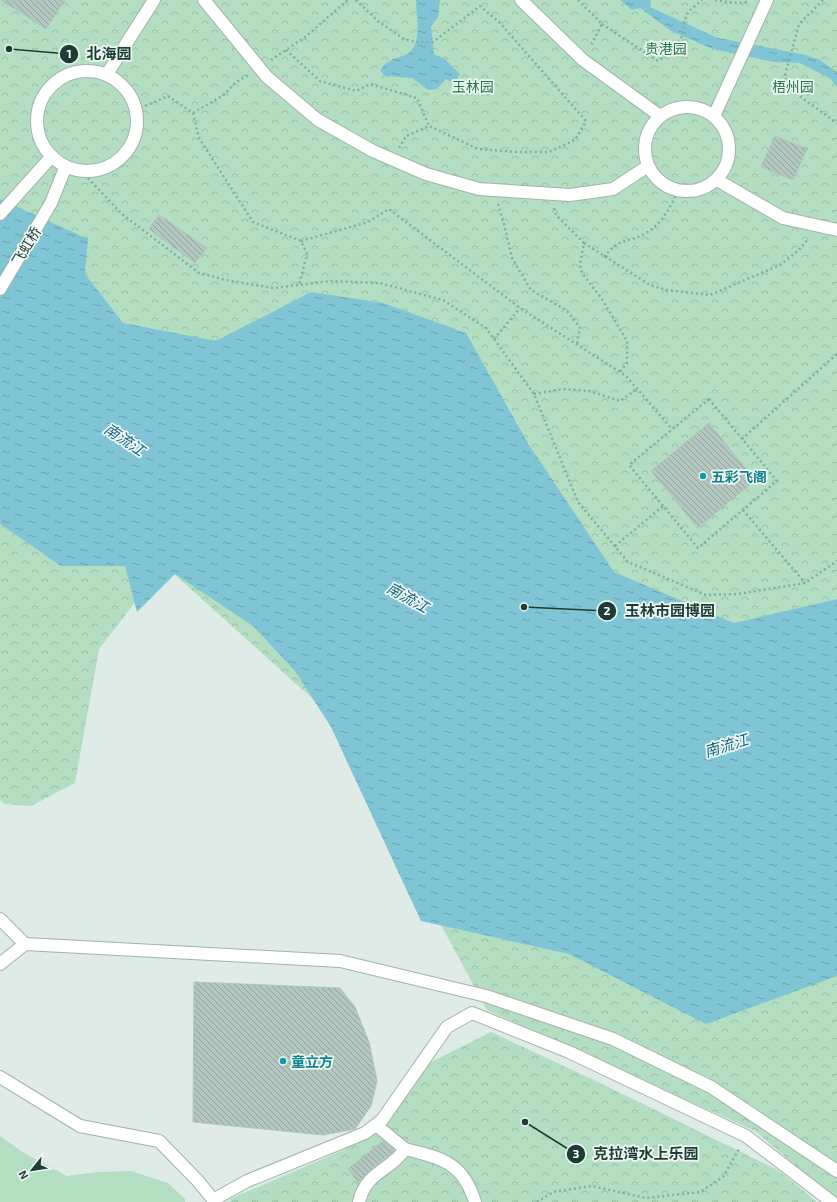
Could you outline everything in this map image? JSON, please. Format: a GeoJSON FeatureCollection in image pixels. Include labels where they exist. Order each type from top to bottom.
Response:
{"type":"FeatureCollection","features":[{"type":"Feature","properties":{"kind":"street"},"geometry":{"type":"LineString","coordinates":[[107,74],[154,0]]}},
{"type":"Feature","properties":{"kind":"street"},"geometry":{"type":"LineString","coordinates":[[204,0],[267,77],[318,120],[392,159],[426,174],[479,189],[570,195],[613,188],[648,166]]}},
{"type":"Feature","properties":{"kind":"street"},"geometry":{"type":"LineString","coordinates":[[521,0],[583,60],[660,116]]}},
{"type":"Feature","properties":{"kind":"street"},"geometry":{"type":"LineString","coordinates":[[714,116],[767,0]]}},
{"type":"Feature","properties":{"kind":"street"},"geometry":{"type":"LineString","coordinates":[[90,70],[107,74],[121,83],[131,95],[136,110],[137,126],[133,142],[124,155],[112,165],[97,170],[81,171],[66,166],[52,156],[42,142],[37,125],[38,108],[46,92],[58,79],[73,72],[90,70]]}},
{"type":"Feature","properties":{"kind":"street"},"geometry":{"type":"LineString","coordinates":[[687,107],[701,109],[714,116],[723,127],[728,140],[729,155],[725,168],[717,180],[705,188],[692,192],[678,191],[665,186],[655,177],[648,166],[645,152],[646,139],[651,126],[660,116],[673,109],[687,107]]}},
{"type":"Feature","properties":{"kind":"street"},"geometry":{"type":"LineString","coordinates":[[0,214],[52,156]]}},
{"type":"Feature","properties":{"kind":"street","name":"飞虹桥"},"geometry":{"type":"LineString","coordinates":[[0,289],[51,203],[66,166]]}},
{"type":"Feature","properties":{"kind":"street"},"geometry":{"type":"LineString","coordinates":[[717,180],[783,218],[837,230]]}},
{"type":"Feature","properties":{"kind":"street"},"geometry":{"type":"LineString","coordinates":[[0,919],[25,944]]}},
{"type":"Feature","properties":{"kind":"street"},"geometry":{"type":"LineString","coordinates":[[0,964],[25,944],[340,961],[486,996],[613,1039],[704,1083],[837,1171]]}},
{"type":"Feature","properties":{"kind":"street"},"geometry":{"type":"LineString","coordinates":[[0,1077],[80,1126],[159,1141],[198,1181],[214,1201],[246,1181],[365,1133],[376,1125],[382,1120],[447,1027],[472,1013],[569,1052],[746,1136],[832,1202]]}},
{"type":"Feature","properties":{"kind":"street"},"geometry":{"type":"LineString","coordinates":[[376,1125],[405,1149],[438,1157],[453,1166],[471,1190],[475,1202]]}},
{"type":"Feature","properties":{"kind":"street"},"geometry":{"type":"LineString","coordinates":[[360,1202],[361,1193],[373,1176],[401,1154],[405,1149]]}},
{"type":"Feature","properties":{"kind":"path"},"geometry":{"type":"LineString","coordinates":[[193,113],[224,95],[235,83],[305,37],[348,0]]}},
{"type":"Feature","properties":{"kind":"path"},"geometry":{"type":"LineString","coordinates":[[286,50],[320,81],[356,91],[370,84],[417,98],[429,126],[478,149],[516,152],[549,152],[575,140],[586,121],[500,23],[480,6],[433,42],[416,42],[404,39],[378,22],[356,0]]}},
{"type":"Feature","properties":{"kind":"path"},"geometry":{"type":"LineString","coordinates":[[578,0],[602,24],[658,61],[674,49],[683,35],[684,23],[688,12],[702,0]]}},
{"type":"Feature","properties":{"kind":"path"},"geometry":{"type":"LineString","coordinates":[[715,0],[734,3],[747,2],[748,0]]}},
{"type":"Feature","properties":{"kind":"path"},"geometry":{"type":"LineString","coordinates":[[824,0],[800,24],[785,75],[787,87],[837,123]]}},
{"type":"Feature","properties":{"kind":"path"},"geometry":{"type":"LineString","coordinates":[[583,60],[602,24]]}},
{"type":"Feature","properties":{"kind":"path"},"geometry":{"type":"LineString","coordinates":[[136,110],[168,96],[193,113],[199,138],[252,222],[301,240],[368,222],[389,209],[520,308],[620,372],[672,429]]}},
{"type":"Feature","properties":{"kind":"path"},"geometry":{"type":"LineString","coordinates":[[392,159],[406,136],[429,126]]}},
{"type":"Feature","properties":{"kind":"path"},"geometry":{"type":"LineString","coordinates":[[81,171],[122,214],[199,273],[226,280],[273,288],[331,281],[380,283],[443,300],[486,328],[534,394],[578,502],[628,562],[706,595],[738,594],[805,583],[837,561]]}},
{"type":"Feature","properties":{"kind":"path"},"geometry":{"type":"LineString","coordinates":[[493,190],[504,224],[512,258],[531,290],[566,310],[580,327],[577,345]]}},
{"type":"Feature","properties":{"kind":"path"},"geometry":{"type":"LineString","coordinates":[[604,257],[613,245],[647,232],[664,217],[678,191]]}},
{"type":"Feature","properties":{"kind":"path"},"geometry":{"type":"LineString","coordinates":[[550,194],[556,216],[584,243],[650,285],[666,290],[710,294],[780,265],[800,250],[819,226]]}},
{"type":"Feature","properties":{"kind":"path"},"geometry":{"type":"LineString","coordinates":[[298,285],[307,254],[301,240]]}},
{"type":"Feature","properties":{"kind":"path"},"geometry":{"type":"LineString","coordinates":[[584,243],[580,264],[582,273],[602,299],[627,341],[627,363],[620,372]]}},
{"type":"Feature","properties":{"kind":"path"},"geometry":{"type":"LineString","coordinates":[[494,339],[520,308]]}},
{"type":"Feature","properties":{"kind":"path"},"geometry":{"type":"LineString","coordinates":[[742,439],[837,354]]}},
{"type":"Feature","properties":{"kind":"path"},"geometry":{"type":"LineString","coordinates":[[534,394],[563,389],[589,391],[620,401],[637,389]]}},
{"type":"Feature","properties":{"kind":"path"},"geometry":{"type":"LineString","coordinates":[[709,399],[742,439],[777,481],[698,548],[629,465],[709,399]]}},
{"type":"Feature","properties":{"kind":"path"},"geometry":{"type":"LineString","coordinates":[[615,546],[663,506]]}},
{"type":"Feature","properties":{"kind":"path"},"geometry":{"type":"LineString","coordinates":[[743,510],[805,583]]}},
{"type":"Feature","properties":{"kind":"path"},"geometry":{"type":"LineString","coordinates":[[537,1202],[553,1192],[592,1186],[646,1198],[700,1192],[723,1177],[746,1136]]}},
{"type":"Feature","properties":{"kind":"green space"},"geometry":{"type":"Polygon","coordinates":[[[0,0],[837,0],[837,1200],[755,1131],[487,1010],[423,892],[345,728],[164,565],[99,649],[75,783],[31,806],[4,804],[0,800],[0,0]]]}},
{"type":"Feature","properties":{"kind":"green space"},"geometry":{"type":"Polygon","coordinates":[[[491,1032],[596,1081],[778,1170],[817,1202],[227,1202],[332,1163],[427,1064],[491,1032]]]}},
{"type":"Feature","properties":{"kind":"green space"},"geometry":{"type":"Polygon","coordinates":[[[0,1136],[24,1153],[67,1176],[98,1172],[131,1171],[168,1183],[185,1199],[185,1202],[0,1202],[0,1136]]]}},
{"type":"Feature","properties":{"kind":"green space"},"geometry":{"type":"Polygon","coordinates":[[[355,1145],[340,1173],[233,1202],[230,1199],[355,1145]]]}},
{"type":"Feature","properties":{"kind":"water"},"geometry":{"type":"Polygon","coordinates":[[[416,0],[440,0],[438,17],[431,26],[434,54],[445,59],[460,74],[454,84],[446,79],[437,89],[428,90],[412,78],[385,76],[380,70],[388,62],[411,51],[415,45],[418,30],[416,0]]]}},
{"type":"Feature","properties":{"kind":"water"},"geometry":{"type":"Polygon","coordinates":[[[620,0],[651,0],[650,7],[718,38],[801,54],[818,59],[837,72],[837,87],[831,79],[800,63],[774,62],[713,49],[671,31],[640,8],[632,10],[620,0]]]}},
{"type":"Feature","properties":{"kind":"water","name":"南流江"},"geometry":{"type":"Polygon","coordinates":[[[0,199],[88,239],[85,274],[123,323],[216,341],[311,292],[383,303],[466,333],[529,445],[614,572],[734,623],[837,599],[837,976],[706,1024],[569,954],[421,921],[331,727],[295,671],[253,626],[175,574],[137,612],[125,566],[61,566],[0,524],[0,199]]]}},
{"type":"Feature","properties":{"kind":"building"},"geometry":{"type":"Polygon","coordinates":[[[1,0],[65,0],[46,29],[1,0]]]}},
{"type":"Feature","properties":{"kind":"building"},"geometry":{"type":"Polygon","coordinates":[[[775,136],[807,149],[793,180],[761,167],[775,136]]]}},
{"type":"Feature","properties":{"kind":"building"},"geometry":{"type":"Polygon","coordinates":[[[159,215],[207,248],[195,263],[149,229],[159,215]]]}},
{"type":"Feature","properties":{"kind":"building","name":"五彩飞阁"},"geometry":{"type":"Polygon","coordinates":[[[709,423],[755,480],[698,528],[651,471],[709,423]]]}},
{"type":"Feature","properties":{"kind":"building","name":"童立方"},"geometry":{"type":"Polygon","coordinates":[[[194,982],[340,988],[355,1007],[369,1042],[377,1081],[371,1106],[355,1129],[323,1135],[193,1122],[194,982]]]}},
{"type":"Feature","properties":{"kind":"building"},"geometry":{"type":"Polygon","coordinates":[[[383,1141],[394,1151],[358,1182],[348,1169],[383,1141]]]}},
{"type":"Feature","properties":{"kind":"place","name":"北海园"},"geometry":{"type":"Point","coordinates":[9,49]}},
{"type":"Feature","properties":{"kind":"place","name":"五彩飞阁"},"geometry":{"type":"Point","coordinates":[703,476]}},
{"type":"Feature","properties":{"kind":"place","name":"玉林市园博园"},"geometry":{"type":"Point","coordinates":[524,607]}},
{"type":"Feature","properties":{"kind":"place","name":"童立方"},"geometry":{"type":"Point","coordinates":[283,1061]}},
{"type":"Feature","properties":{"kind":"place","name":"克拉湾水上乐园"},"geometry":{"type":"Point","coordinates":[525,1122]}},
{"type":"Feature","properties":{"kind":"park label","name":"贵港园"},"geometry":{"type":"Point","coordinates":[666,48]}},
{"type":"Feature","properties":{"kind":"park label","name":"玉林园"},"geometry":{"type":"Point","coordinates":[473,86]}},
{"type":"Feature","properties":{"kind":"park label","name":"梧州园"},"geometry":{"type":"Point","coordinates":[793,86]}}]}
